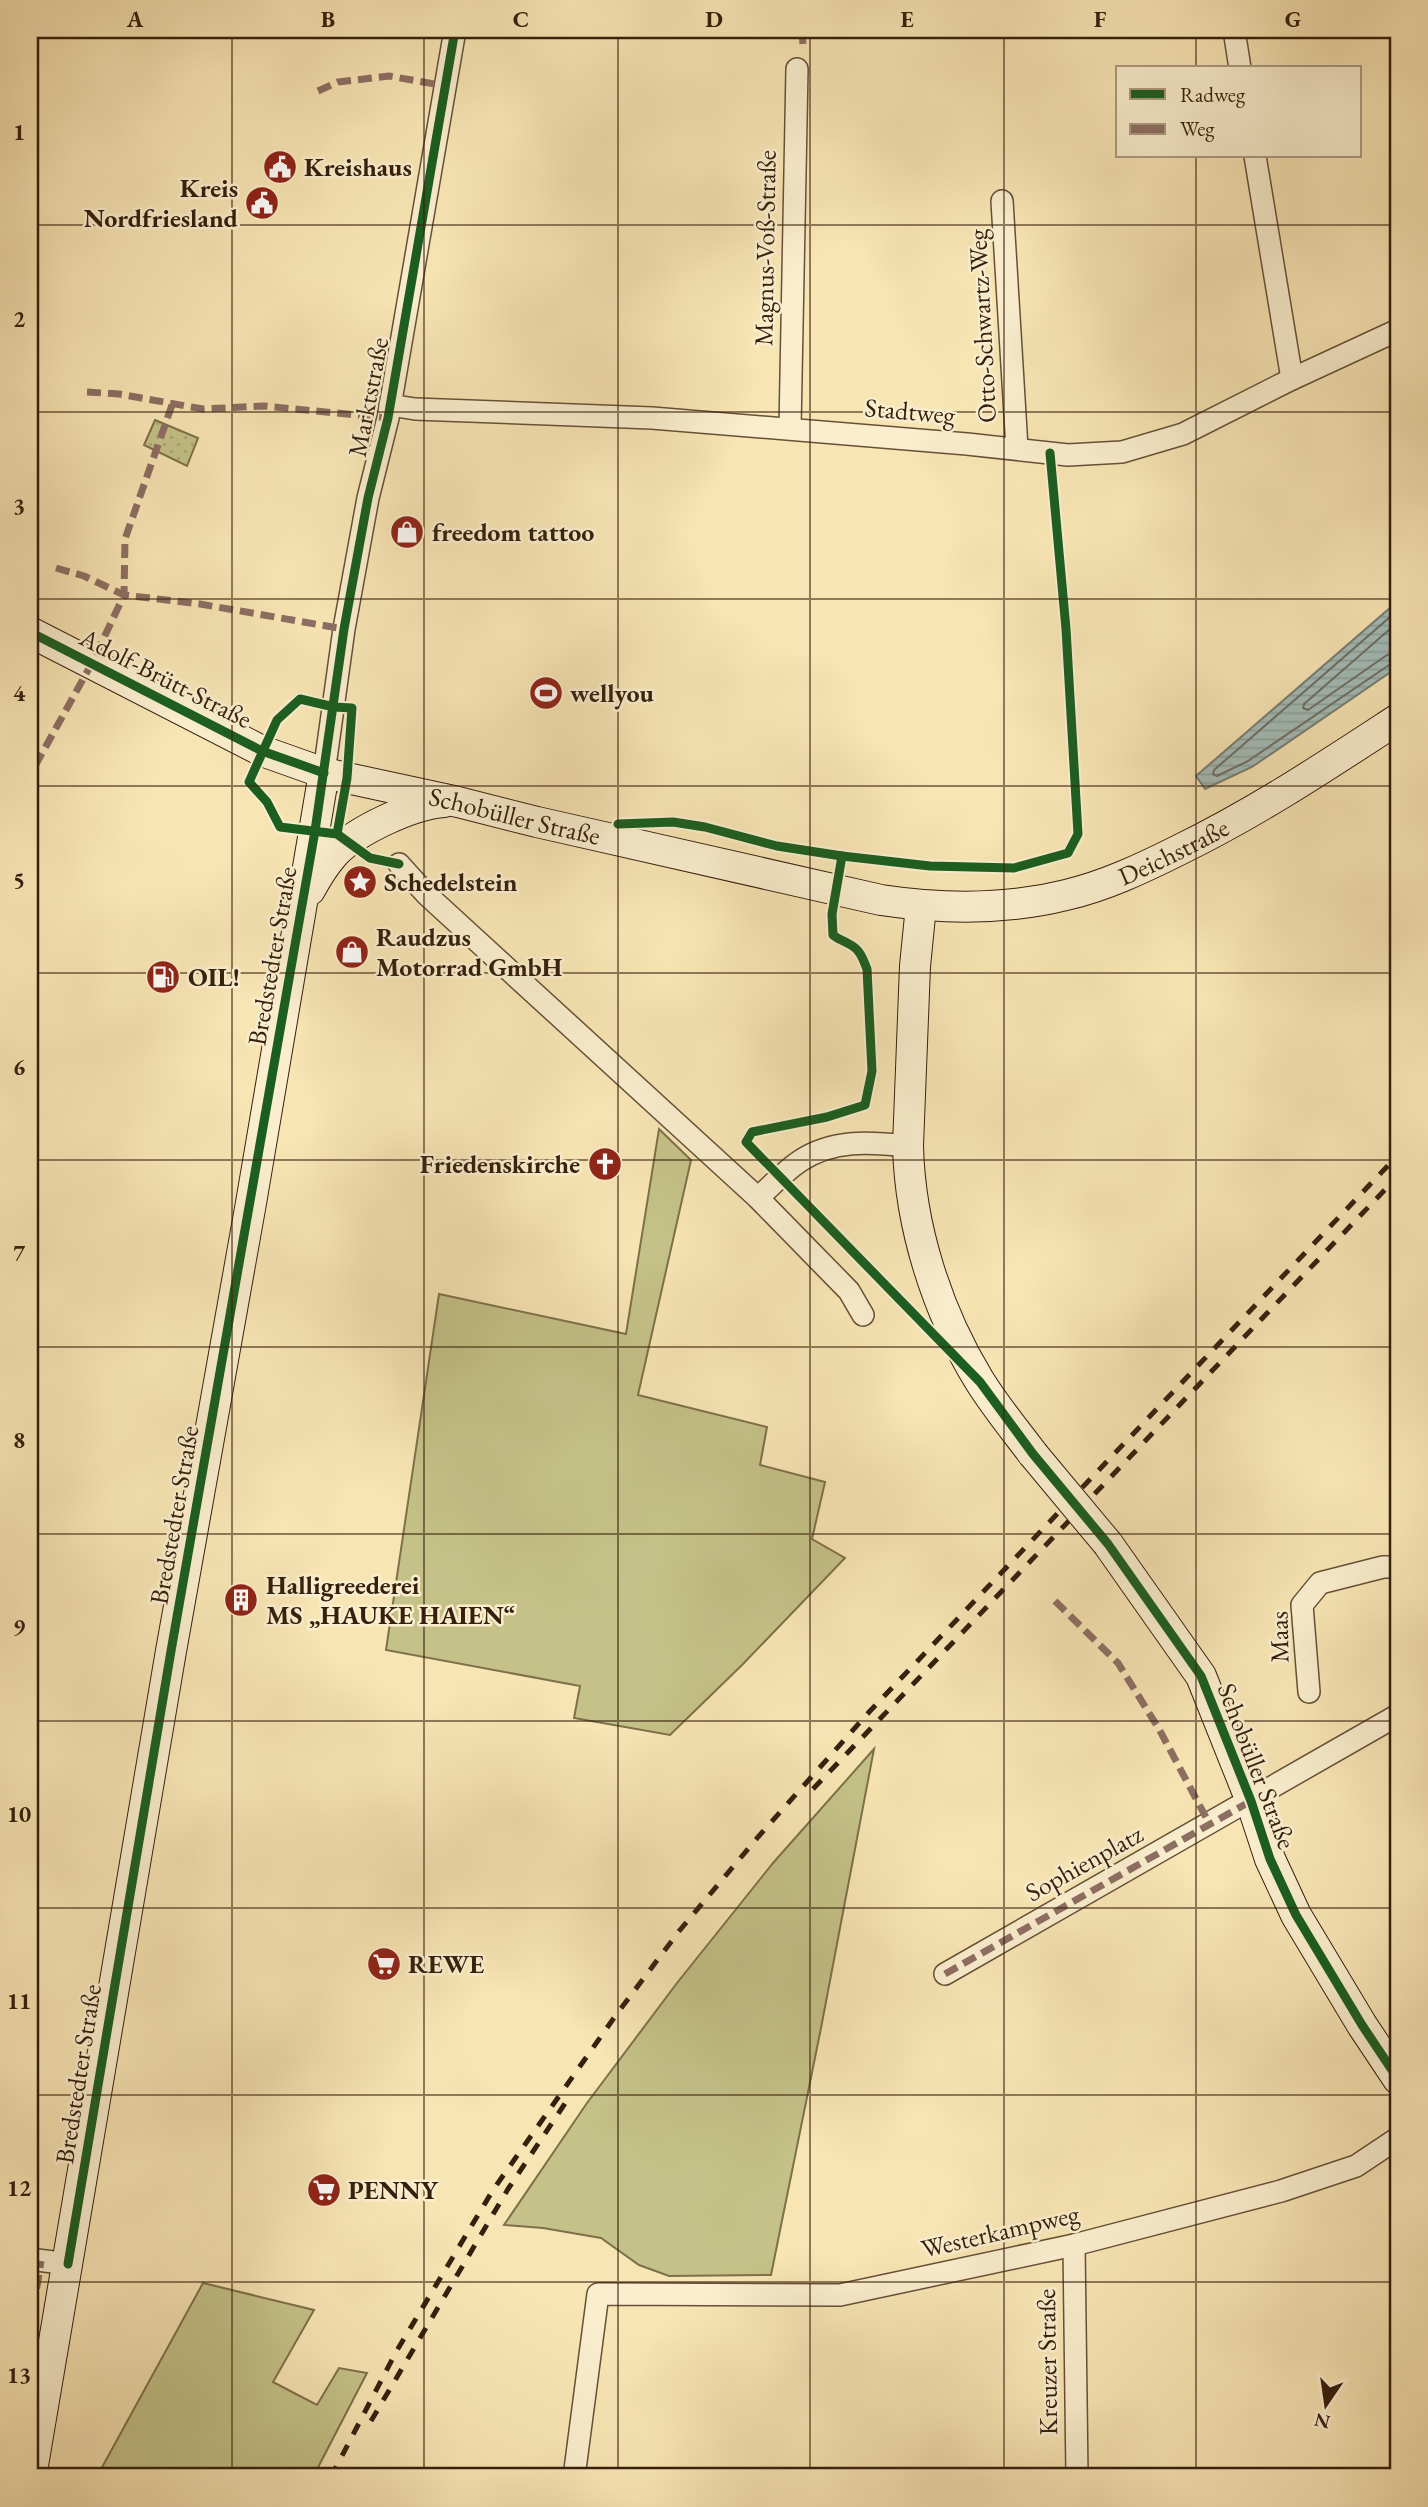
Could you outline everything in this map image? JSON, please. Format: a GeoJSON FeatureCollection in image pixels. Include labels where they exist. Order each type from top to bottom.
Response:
{"type":"FeatureCollection","features":[{"type":"Feature","properties":{"kind":"main road","name":"Adolf-Brütt-Straße"},"geometry":{"type":"LineString","coordinates":[[30,632],[262,751],[324,773]]}},
{"type":"Feature","properties":{"kind":"main road","name":"Deichstraße"},"geometry":{"type":"LineString","coordinates":[[921,906],[1001,904],[1067,895],[1138,871],[1271,802],[1398,719]]}},
{"type":"Feature","properties":{"kind":"main road","name":"Schobüller Straße"},"geometry":{"type":"LineString","coordinates":[[324,773],[881,900],[921,906],[915,966],[908,1172],[932,1277],[946,1318],[980,1382],[1033,1454],[1108,1544],[1200,1676],[1251,1801],[1270,1859],[1296,1915],[1362,2025],[1398,2078]]}},
{"type":"Feature","properties":{"kind":"main road","name":"Bredstedter Straße"},"geometry":{"type":"LineString","coordinates":[[31,2477],[324,773]]}},
{"type":"Feature","properties":{"kind":"main road"},"geometry":{"type":"LineString","coordinates":[[302,902],[326,863],[349,842],[408,809],[434,803],[458,802]]}},
{"type":"Feature","properties":{"kind":"street","name":"Marktstraße"},"geometry":{"type":"LineString","coordinates":[[324,773],[344,629],[368,498],[390,405],[455,30]]}},
{"type":"Feature","properties":{"kind":"street"},"geometry":{"type":"LineString","coordinates":[[1234,30],[1240,66]]}},
{"type":"Feature","properties":{"kind":"street","name":"Magnus-Voß-Straße"},"geometry":{"type":"LineString","coordinates":[[790,428],[797,69]]}},
{"type":"Feature","properties":{"kind":"street"},"geometry":{"type":"LineString","coordinates":[[1255,158],[1292,379]]}},
{"type":"Feature","properties":{"kind":"street","name":"Otto-Schwartz-Weg"},"geometry":{"type":"LineString","coordinates":[[1002,201],[1017,448]]}},
{"type":"Feature","properties":{"kind":"street","name":"Stadtweg"},"geometry":{"type":"LineString","coordinates":[[390,405],[415,410],[652,418],[790,428],[1068,455],[1122,452],[1183,434],[1398,330]]}},
{"type":"Feature","properties":{"kind":"street"},"geometry":{"type":"LineString","coordinates":[[399,864],[428,895],[758,1198],[849,1291],[863,1315]]}},
{"type":"Feature","properties":{"kind":"street"},"geometry":{"type":"LineString","coordinates":[[758,1198],[800,1161],[827,1148],[865,1142],[908,1146]]}},
{"type":"Feature","properties":{"kind":"street","name":"Maas"},"geometry":{"type":"LineString","coordinates":[[1309,1692],[1302,1605],[1320,1583],[1383,1567],[1398,1567]]}},
{"type":"Feature","properties":{"kind":"street"},"geometry":{"type":"LineString","coordinates":[[1251,1801],[1398,1715]]}},
{"type":"Feature","properties":{"kind":"street","name":"Sophienplatz"},"geometry":{"type":"LineString","coordinates":[[945,1974],[1251,1801]]}},
{"type":"Feature","properties":{"kind":"street","name":"Westerkampweg"},"geometry":{"type":"LineString","coordinates":[[574,2477],[598,2294],[840,2295],[1073,2245],[1319,2180],[1356,2166],[1398,2138]]}},
{"type":"Feature","properties":{"kind":"street","name":"Kreuzer Straße"},"geometry":{"type":"LineString","coordinates":[[1073,2245],[1077,2477]]}},
{"type":"Feature","properties":{"kind":"street"},"geometry":{"type":"LineString","coordinates":[[30,2259],[68,2264]]}},
{"type":"Feature","properties":{"kind":"shaded area"},"geometry":{"type":"Polygon","coordinates":[[[155,420],[198,438],[187,466],[144,445],[155,420]]]}},
{"type":"Feature","properties":{"kind":"shaded area"},"geometry":{"type":"Polygon","coordinates":[[[659,1129],[691,1160],[638,1395],[767,1427],[760,1465],[825,1482],[812,1539],[845,1558],[670,1735],[574,1718],[580,1686],[386,1650],[439,1294],[626,1334],[659,1129]]]}},
{"type":"Feature","properties":{"kind":"shaded area"},"geometry":{"type":"Polygon","coordinates":[[[874,1749],[771,2275],[669,2276],[639,2265],[601,2238],[543,2228],[504,2225],[587,2103],[677,1983],[773,1863],[874,1749]]]}},
{"type":"Feature","properties":{"kind":"shaded area"},"geometry":{"type":"Polygon","coordinates":[[[203,2283],[314,2310],[273,2382],[317,2405],[339,2368],[367,2373],[313,2477],[60,2477],[61,2468],[100,2471],[203,2283]]]}},
{"type":"Feature","properties":{"kind":"water"},"geometry":{"type":"Polygon","coordinates":[[[1398,601],[1398,667],[1252,767],[1205,789],[1196,776],[1398,601]]]}},
{"type":"Feature","properties":{"kind":"railway"},"geometry":{"type":"LineString","coordinates":[[331,2477],[396,2352],[493,2190],[616,2015],[680,1930],[870,1711],[1398,1155]]}},
{"type":"Feature","properties":{"kind":"railway"},"geometry":{"type":"LineString","coordinates":[[813,1789],[1398,1176]]}},
{"type":"Feature","properties":{"kind":"railway"},"geometry":{"type":"LineString","coordinates":[[371,2421],[508,2189],[566,2102]]}},
{"type":"Feature","properties":{"kind":"marked path"},"geometry":{"type":"LineString","coordinates":[[802,30],[803,45]]}},
{"type":"Feature","properties":{"kind":"marked path"},"geometry":{"type":"LineString","coordinates":[[318,91],[338,82],[389,76],[446,86]]}},
{"type":"Feature","properties":{"kind":"marked path"},"geometry":{"type":"LineString","coordinates":[[87,392],[119,394],[203,409],[264,406],[388,418]]}},
{"type":"Feature","properties":{"kind":"marked path"},"geometry":{"type":"LineString","coordinates":[[172,405],[125,539],[124,595],[200,604],[344,629]]}},
{"type":"Feature","properties":{"kind":"marked path"},"geometry":{"type":"LineString","coordinates":[[30,786],[35,766],[92,663],[124,595],[84,576],[56,568]]}},
{"type":"Feature","properties":{"kind":"marked path"},"geometry":{"type":"LineString","coordinates":[[1055,1601],[1118,1663],[1159,1729],[1210,1825]]}},
{"type":"Feature","properties":{"kind":"marked path"},"geometry":{"type":"LineString","coordinates":[[945,1974],[1251,1801]]}},
{"type":"Feature","properties":{"kind":"marked path"},"geometry":{"type":"LineString","coordinates":[[30,2330],[41,2261]]}},
{"type":"Feature","properties":{"kind":"cycle path"},"geometry":{"type":"LineString","coordinates":[[68,2264],[171,1651],[315,831],[344,629],[368,498],[388,418],[455,30]]}},
{"type":"Feature","properties":{"kind":"cycle path"},"geometry":{"type":"LineString","coordinates":[[1050,453],[1066,629],[1078,834],[1068,853],[1014,868],[930,866],[842,856],[832,914],[833,935],[853,946],[861,955],[867,969],[872,1071],[865,1105],[827,1117],[752,1132],[746,1142],[980,1382],[1033,1454],[1108,1544],[1201,1676],[1251,1801],[1270,1859],[1296,1915],[1398,2079]]}},
{"type":"Feature","properties":{"kind":"cycle path"},"geometry":{"type":"LineString","coordinates":[[30,632],[262,751],[324,773]]}},
{"type":"Feature","properties":{"kind":"cycle path"},"geometry":{"type":"LineString","coordinates":[[337,834],[347,778],[352,708],[300,699],[277,720],[249,782],[267,802],[280,827],[337,834],[370,858],[399,864]]}},
{"type":"Feature","properties":{"kind":"cycle path"},"geometry":{"type":"LineString","coordinates":[[618,824],[673,822],[705,827],[777,846],[842,856]]}},
{"type":"Feature","properties":{"kind":"place","name":"Kreishaus"},"geometry":{"type":"Point","coordinates":[280,167]}},
{"type":"Feature","properties":{"kind":"place","name":"Kreis Nordfriesland"},"geometry":{"type":"Point","coordinates":[262,203]}},
{"type":"Feature","properties":{"kind":"place","name":"freedom tattoo"},"geometry":{"type":"Point","coordinates":[407,532]}},
{"type":"Feature","properties":{"kind":"place","name":"wellyou"},"geometry":{"type":"Point","coordinates":[546,693]}},
{"type":"Feature","properties":{"kind":"place","name":"Schedelstein"},"geometry":{"type":"Point","coordinates":[360,882]}},
{"type":"Feature","properties":{"kind":"place","name":"Raudzus Motorrad GmbH"},"geometry":{"type":"Point","coordinates":[352,952]}},
{"type":"Feature","properties":{"kind":"place","name":"OIL!"},"geometry":{"type":"Point","coordinates":[163,977]}},
{"type":"Feature","properties":{"kind":"place","name":"Friedenskirche"},"geometry":{"type":"Point","coordinates":[605,1164]}},
{"type":"Feature","properties":{"kind":"place","name":"Halligreederei MS „HAUKE HAIEN“"},"geometry":{"type":"Point","coordinates":[241,1600]}},
{"type":"Feature","properties":{"kind":"place","name":"REWE"},"geometry":{"type":"Point","coordinates":[384,1964]}},
{"type":"Feature","properties":{"kind":"place","name":"PENNY"},"geometry":{"type":"Point","coordinates":[324,2190]}}]}
